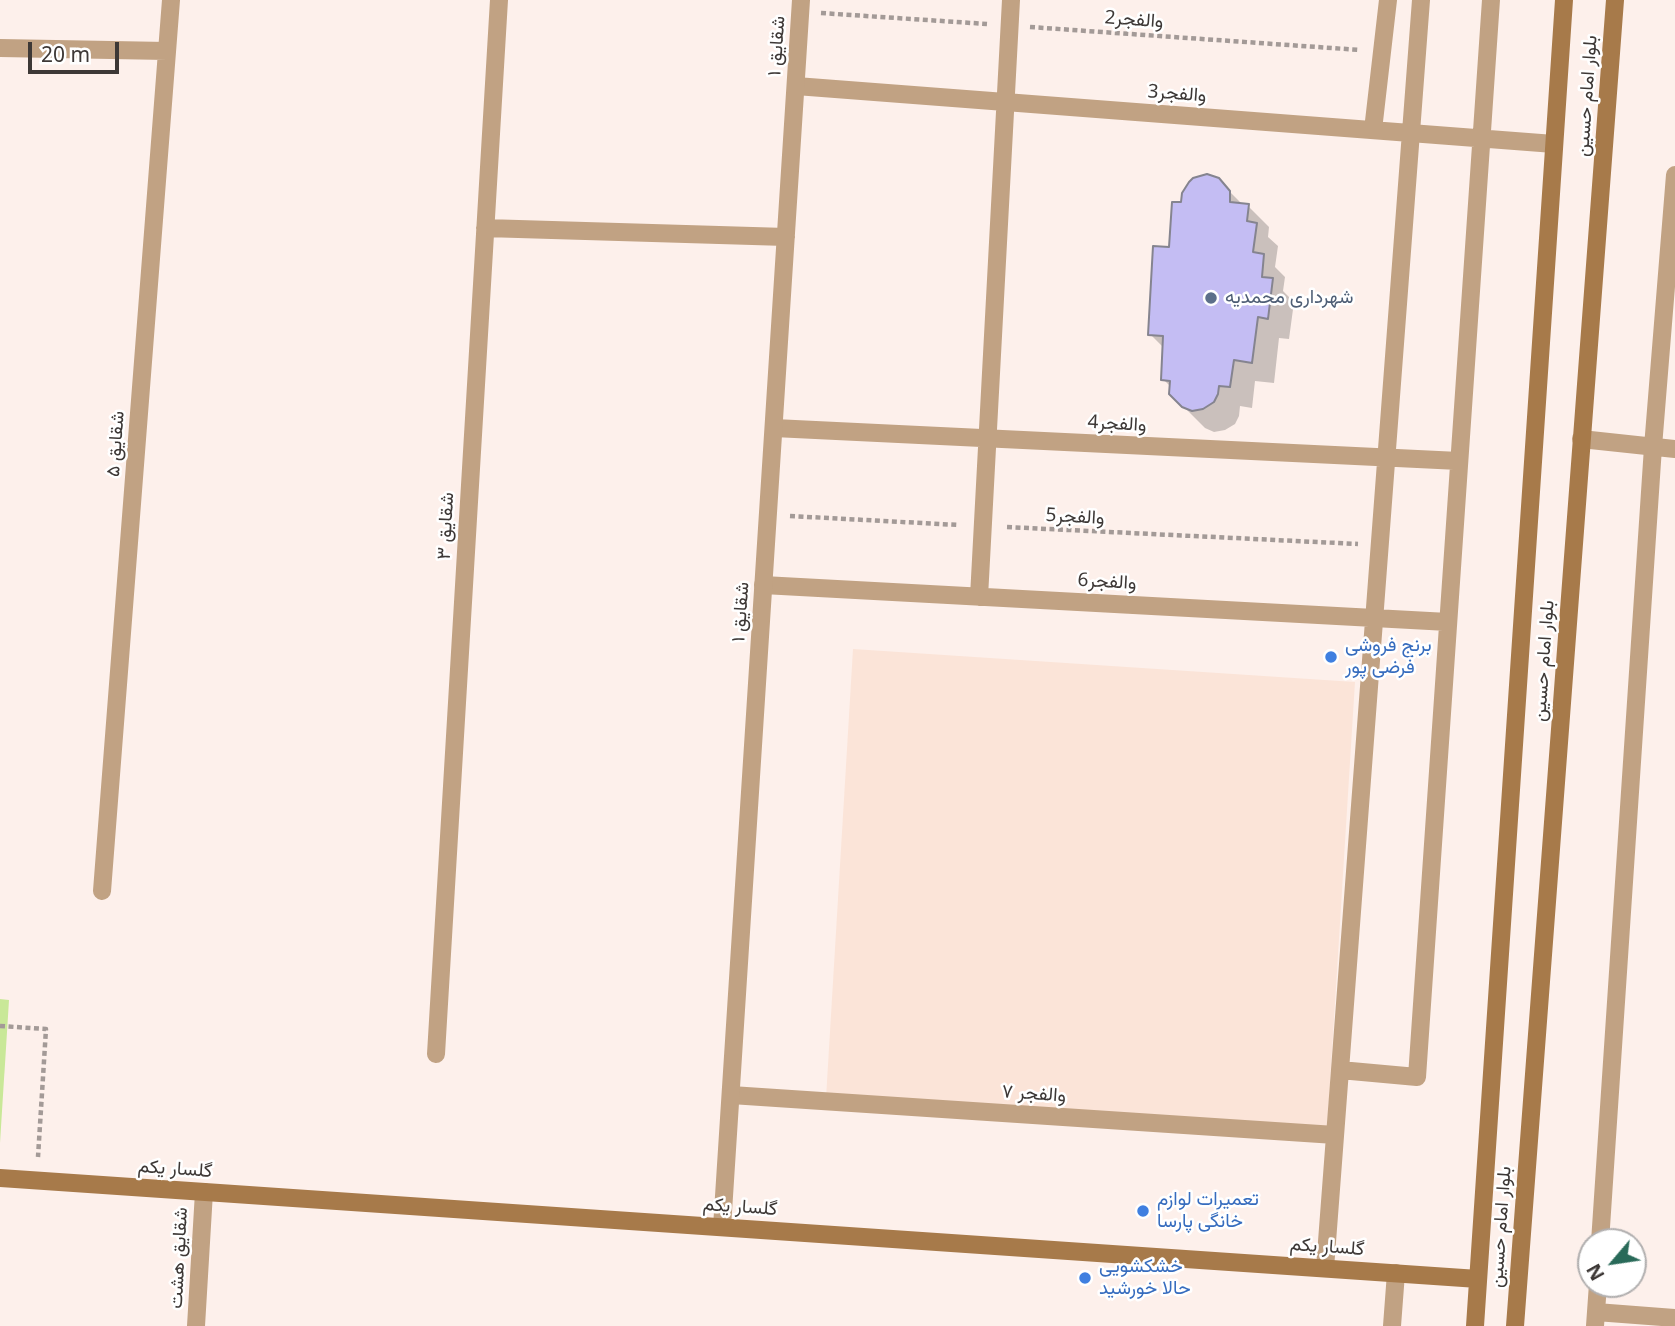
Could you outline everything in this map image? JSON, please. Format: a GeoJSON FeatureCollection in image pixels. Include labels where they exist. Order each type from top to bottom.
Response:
{"type":"FeatureCollection","features":[{"type":"Feature","properties":{"kind":"main road","name":"بلوار امام حسین"},"geometry":{"type":"LineString","coordinates":[[1475,1326],[1564,0]]}},
{"type":"Feature","properties":{"kind":"main road","name":"بلوار امام حسین"},"geometry":{"type":"LineString","coordinates":[[1515,1326],[1615,0]]}},
{"type":"Feature","properties":{"kind":"main road","name":"گلسار یکم"},"geometry":{"type":"LineString","coordinates":[[0,1178],[1478,1279]]}},
{"type":"Feature","properties":{"kind":"street","name":"شقایق ۵"},"geometry":{"type":"LineString","coordinates":[[102,891],[171,0]]}},
{"type":"Feature","properties":{"kind":"street","name":"شقایق ۳"},"geometry":{"type":"LineString","coordinates":[[436,1054],[499,0]]}},
{"type":"Feature","properties":{"kind":"street"},"geometry":{"type":"LineString","coordinates":[[979,597],[1011,0]]}},
{"type":"Feature","properties":{"kind":"street"},"geometry":{"type":"LineString","coordinates":[[1373,130],[1388,0]]}},
{"type":"Feature","properties":{"kind":"street"},"geometry":{"type":"LineString","coordinates":[[1325,1268],[1421,0]]}},
{"type":"Feature","properties":{"kind":"street"},"geometry":{"type":"LineString","coordinates":[[1340,1070],[1417,1077],[1491,0]]}},
{"type":"Feature","properties":{"kind":"street","name":"شقایق ۱"},"geometry":{"type":"LineString","coordinates":[[722,1227],[801,6]]}},
{"type":"Feature","properties":{"kind":"street"},"geometry":{"type":"LineString","coordinates":[[0,48],[167,51]]}},
{"type":"Feature","properties":{"kind":"street","name":"والفجر3"},"geometry":{"type":"LineString","coordinates":[[796,86],[1554,144]]}},
{"type":"Feature","properties":{"kind":"street"},"geometry":{"type":"LineString","coordinates":[[1601,1228],[1653,447],[1675,175]]}},
{"type":"Feature","properties":{"kind":"street"},"geometry":{"type":"LineString","coordinates":[[485,228],[786,237]]}},
{"type":"Feature","properties":{"kind":"street","name":"والفجر4"},"geometry":{"type":"LineString","coordinates":[[774,428],[1459,461]]}},
{"type":"Feature","properties":{"kind":"street"},"geometry":{"type":"LineString","coordinates":[[1581,439],[1675,449]]}},
{"type":"Feature","properties":{"kind":"street","name":"والفجر6"},"geometry":{"type":"LineString","coordinates":[[764,585],[1448,622]]}},
{"type":"Feature","properties":{"kind":"street","name":"والفجر ۷"},"geometry":{"type":"LineString","coordinates":[[731,1095],[1335,1135]]}},
{"type":"Feature","properties":{"kind":"street","name":"شقایق هشت"},"geometry":{"type":"LineString","coordinates":[[196,1326],[204,1192]]}},
{"type":"Feature","properties":{"kind":"street"},"geometry":{"type":"LineString","coordinates":[[1392,1326],[1396,1273]]}},
{"type":"Feature","properties":{"kind":"street"},"geometry":{"type":"LineString","coordinates":[[1597,1298],[1595,1319],[1675,1318]]}},
{"type":"Feature","properties":{"kind":"path","name":"والفجر2"},"geometry":{"type":"LineString","coordinates":[[801,6],[1010,25],[1382,52]]}},
{"type":"Feature","properties":{"kind":"path","name":"والفجر5"},"geometry":{"type":"LineString","coordinates":[[768,515],[1380,545]]}},
{"type":"Feature","properties":{"kind":"path"},"geometry":{"type":"LineString","coordinates":[[0,1026],[46,1029],[38,1157]]}},
{"type":"Feature","properties":{"kind":"shaded area"},"geometry":{"type":"Polygon","coordinates":[[[853,649],[1355,682],[1327,1131],[826,1098],[853,649]]]}},
{"type":"Feature","properties":{"kind":"green space"},"geometry":{"type":"Polygon","coordinates":[[[0,999],[9,1000],[0,1143],[0,999]]]}},
{"type":"Feature","properties":{"kind":"building","name":"شهرداری محمدیه"},"geometry":{"type":"Polygon","coordinates":[[[1207,174],[1219,178],[1230,191],[1230,202],[1249,204],[1247,221],[1257,223],[1253,252],[1264,254],[1262,277],[1273,278],[1268,319],[1258,317],[1252,363],[1234,360],[1230,387],[1219,386],[1214,402],[1203,409],[1192,411],[1182,407],[1169,394],[1170,381],[1161,380],[1163,336],[1148,335],[1153,246],[1169,247],[1172,202],[1181,202],[1182,193],[1193,178],[1207,174]]]}},
{"type":"Feature","properties":{"kind":"place","name":"شهرداری محمدیه"},"geometry":{"type":"Point","coordinates":[1211,298]}},
{"type":"Feature","properties":{"kind":"place","name":"برنج فروشی فرضی پور"},"geometry":{"type":"Point","coordinates":[1331,657]}},
{"type":"Feature","properties":{"kind":"place","name":"تعمیرات لوازم خانگی پارسا"},"geometry":{"type":"Point","coordinates":[1143,1211]}},
{"type":"Feature","properties":{"kind":"place","name":"خشکشویی حالا خورشید"},"geometry":{"type":"Point","coordinates":[1085,1278]}}]}
